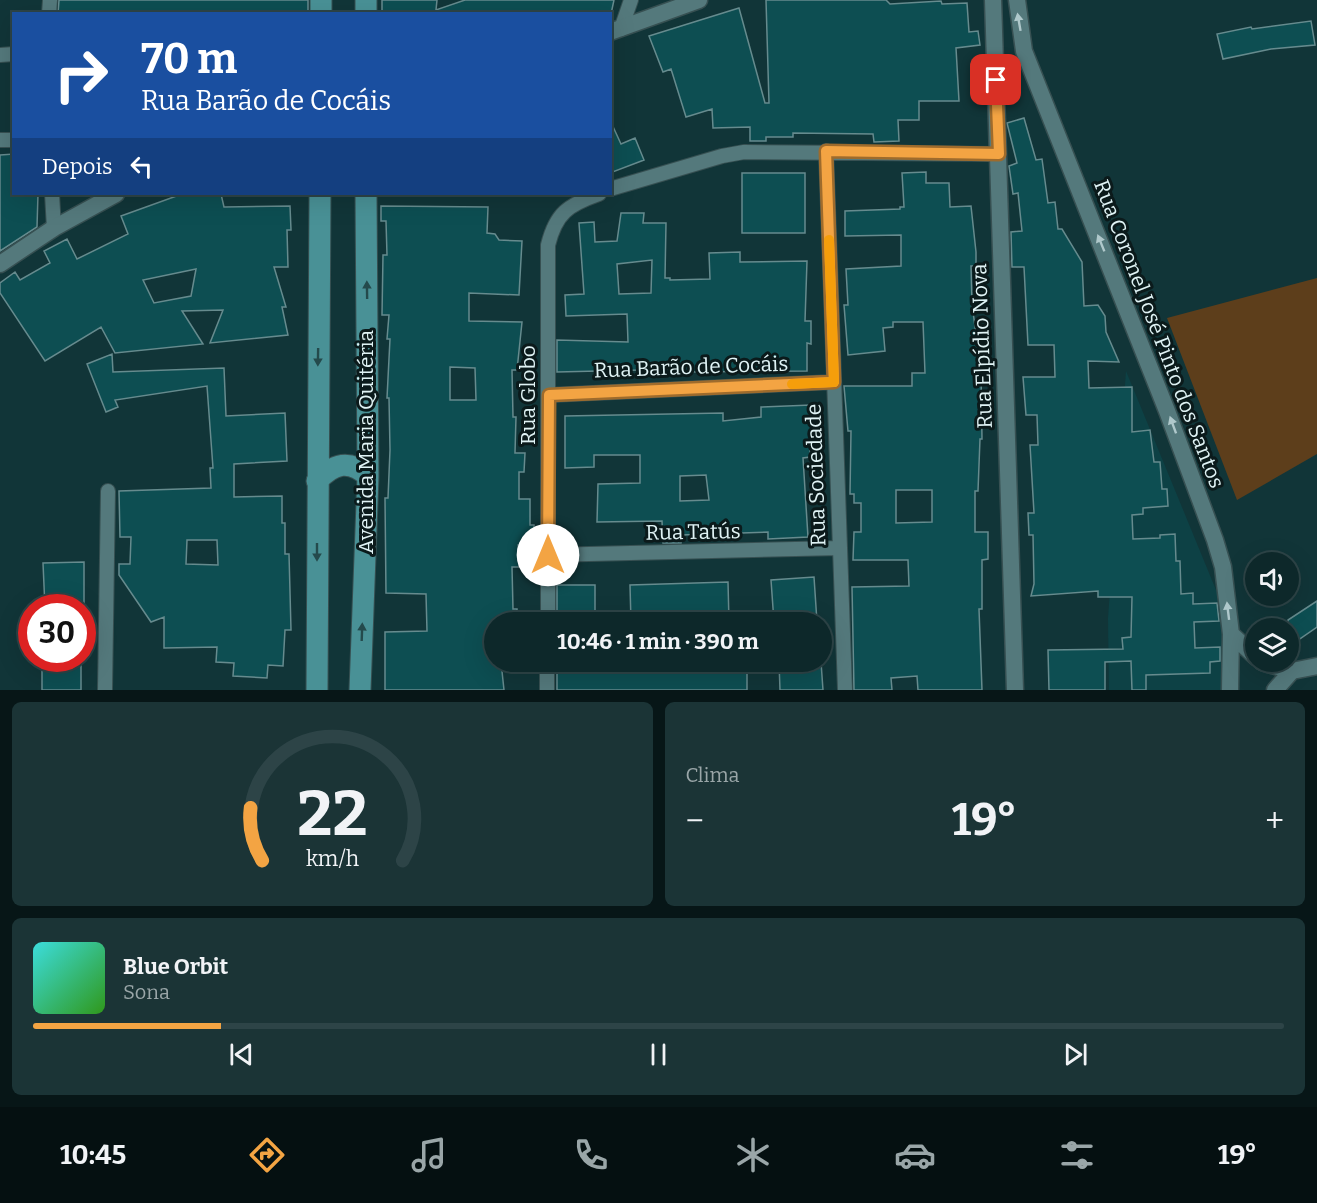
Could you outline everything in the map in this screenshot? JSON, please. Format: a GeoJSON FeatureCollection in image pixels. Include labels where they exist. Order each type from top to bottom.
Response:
{"type":"FeatureCollection","features":[{"type":"Feature","properties":{"kind":"main road"},"geometry":{"type":"LineString","coordinates":[[317,690],[320,195]]}},
{"type":"Feature","properties":{"kind":"main road","name":"Avenida Maria Quitéria"},"geometry":{"type":"LineString","coordinates":[[360,690],[368,476],[366,195]]}},
{"type":"Feature","properties":{"kind":"main road"},"geometry":{"type":"LineString","coordinates":[[317,481],[326,471],[337,465],[347,464],[360,468],[368,476]]}},
{"type":"Feature","properties":{"kind":"street"},"geometry":{"type":"LineString","coordinates":[[616,31],[631,0]]}},
{"type":"Feature","properties":{"kind":"street"},"geometry":{"type":"LineString","coordinates":[[616,31],[699,0]]}},
{"type":"Feature","properties":{"kind":"street","name":"Rua Elpídio Nova"},"geometry":{"type":"LineString","coordinates":[[993,0],[1015,690]]}},
{"type":"Feature","properties":{"kind":"street","name":"Rua Coronel José Pinto dos Santos"},"geometry":{"type":"LineString","coordinates":[[1017,0],[1024,51],[1167,411],[1215,540],[1223,567],[1231,634],[1230,690]]}},
{"type":"Feature","properties":{"kind":"street","name":"Rua Sociedade"},"geometry":{"type":"LineString","coordinates":[[826,151],[845,690]]}},
{"type":"Feature","properties":{"kind":"street"},"geometry":{"type":"LineString","coordinates":[[612,188],[722,156],[744,152],[999,154]]}},
{"type":"Feature","properties":{"kind":"street"},"geometry":{"type":"LineString","coordinates":[[52,195],[54,228]]}},
{"type":"Feature","properties":{"kind":"street"},"geometry":{"type":"LineString","coordinates":[[0,264],[54,228],[114,195]]}},
{"type":"Feature","properties":{"kind":"street","name":"Rua Globo"},"geometry":{"type":"LineString","coordinates":[[548,612],[548,245],[553,226],[561,213],[579,201],[595,195]]}},
{"type":"Feature","properties":{"kind":"street","name":"Rua Barão de Cocáis"},"geometry":{"type":"LineString","coordinates":[[549,395],[834,382]]}},
{"type":"Feature","properties":{"kind":"street"},"geometry":{"type":"LineString","coordinates":[[105,690],[108,491]]}},
{"type":"Feature","properties":{"kind":"street","name":"Rua Tatús"},"geometry":{"type":"LineString","coordinates":[[548,555],[840,548]]}},
{"type":"Feature","properties":{"kind":"street"},"geometry":{"type":"LineString","coordinates":[[1231,634],[1245,647]]}},
{"type":"Feature","properties":{"kind":"street"},"geometry":{"type":"LineString","coordinates":[[1299,670],[1317,666]]}},
{"type":"Feature","properties":{"kind":"street"},"geometry":{"type":"LineString","coordinates":[[547,690],[548,672]]}},
{"type":"Feature","properties":{"kind":"street"},"geometry":{"type":"LineString","coordinates":[[1275,690],[1291,672]]}},
{"type":"Feature","properties":{"kind":"shaded area"},"geometry":{"type":"Polygon","coordinates":[[[1317,278],[1317,454],[1237,500],[1167,318],[1317,278]]]}},
{"type":"Feature","properties":{"kind":"shaded area"},"geometry":{"type":"Polygon","coordinates":[[[1126,371],[1223,607],[1224,690],[1109,690],[1108,618],[1126,371]]]}},
{"type":"Feature","properties":{"kind":"building"},"geometry":{"type":"Polygon","coordinates":[[[59,0],[308,0],[308,12],[58,12],[59,0]]]}},
{"type":"Feature","properties":{"kind":"building"},"geometry":{"type":"Polygon","coordinates":[[[382,0],[437,0],[436,10],[465,0],[614,0],[611,12],[382,12],[382,0]]]}},
{"type":"Feature","properties":{"kind":"building"},"geometry":{"type":"Polygon","coordinates":[[[766,0],[886,0],[890,4],[941,1],[942,4],[967,3],[969,32],[978,31],[980,45],[956,48],[959,101],[919,101],[919,120],[898,120],[899,141],[874,142],[873,134],[793,133],[793,137],[766,137],[766,141],[750,141],[750,127],[713,128],[712,109],[686,117],[671,69],[663,72],[649,36],[739,8],[765,103],[769,103],[766,0]]]}},
{"type":"Feature","properties":{"kind":"building"},"geometry":{"type":"Polygon","coordinates":[[[1311,21],[1315,45],[1271,49],[1223,59],[1217,34],[1251,27],[1252,29],[1311,21]]]}},
{"type":"Feature","properties":{"kind":"building"},"geometry":{"type":"Polygon","coordinates":[[[1024,118],[1036,160],[1042,159],[1048,203],[1055,202],[1058,229],[1062,229],[1082,262],[1084,306],[1098,305],[1105,316],[1106,332],[1119,362],[1088,361],[1089,388],[1132,387],[1132,432],[1150,430],[1154,462],[1160,462],[1162,489],[1167,489],[1168,506],[1143,508],[1143,514],[1132,515],[1133,539],[1160,538],[1160,535],[1175,534],[1176,561],[1180,561],[1181,594],[1193,593],[1193,604],[1217,603],[1219,621],[1194,622],[1195,648],[1220,647],[1220,661],[1210,662],[1210,673],[1146,675],[1146,690],[1132,690],[1131,661],[1105,662],[1105,690],[1049,690],[1048,650],[1123,649],[1122,638],[1131,637],[1132,597],[1098,597],[1098,591],[1031,596],[1034,584],[1033,535],[1029,535],[1028,513],[1034,513],[1030,445],[1038,445],[1037,415],[1026,415],[1023,377],[1055,377],[1054,345],[1028,345],[1024,267],[1012,267],[1011,232],[1022,231],[1018,193],[1013,194],[1009,166],[1017,163],[1007,123],[1024,118]]]}},
{"type":"Feature","properties":{"kind":"building"},"geometry":{"type":"Polygon","coordinates":[[[612,124],[621,144],[635,138],[644,160],[612,172],[612,124]]]}},
{"type":"Feature","properties":{"kind":"building"},"geometry":{"type":"Polygon","coordinates":[[[12,154],[12,195],[38,195],[37,227],[0,251],[0,155],[12,154]]]}},
{"type":"Feature","properties":{"kind":"building"},"geometry":{"type":"Polygon","coordinates":[[[926,172],[926,183],[949,183],[950,207],[971,206],[976,252],[976,266],[971,266],[972,304],[981,372],[982,439],[980,439],[978,491],[975,491],[975,532],[988,532],[988,559],[982,560],[982,609],[979,609],[982,690],[918,690],[917,676],[891,678],[892,690],[854,690],[852,587],[909,586],[908,560],[853,560],[854,532],[861,532],[861,503],[854,503],[854,494],[850,494],[851,431],[848,431],[844,386],[912,386],[912,373],[925,373],[923,322],[893,322],[893,327],[883,328],[885,351],[848,355],[844,305],[848,305],[846,269],[901,266],[901,235],[845,236],[845,211],[904,207],[902,173],[926,172]],[[896,490],[896,523],[932,522],[932,490],[896,490]]]}},
{"type":"Feature","properties":{"kind":"building"},"geometry":{"type":"Polygon","coordinates":[[[742,173],[805,173],[805,233],[742,233],[742,173]]]}},
{"type":"Feature","properties":{"kind":"building"},"geometry":{"type":"Polygon","coordinates":[[[179,195],[221,195],[224,207],[290,206],[291,230],[287,230],[288,267],[274,267],[286,307],[282,307],[288,335],[210,343],[223,310],[182,311],[203,344],[115,353],[101,327],[45,361],[0,293],[0,283],[15,272],[20,280],[50,263],[44,251],[67,239],[77,259],[128,234],[121,216],[179,195]],[[196,269],[143,280],[154,303],[191,296],[196,269]]]}},
{"type":"Feature","properties":{"kind":"building"},"geometry":{"type":"Polygon","coordinates":[[[381,206],[488,207],[487,233],[495,234],[499,240],[522,241],[519,295],[469,293],[469,321],[522,322],[517,370],[512,370],[513,417],[516,417],[515,453],[525,453],[524,472],[519,472],[519,499],[530,499],[530,525],[534,525],[534,545],[518,545],[519,567],[512,567],[513,609],[517,609],[517,612],[484,612],[484,672],[502,672],[504,690],[385,690],[385,632],[427,631],[426,594],[386,593],[385,498],[388,498],[390,450],[389,398],[387,398],[390,339],[387,339],[389,315],[382,315],[383,255],[387,255],[386,221],[381,221],[381,206]],[[450,367],[450,400],[476,400],[475,368],[450,367]]]}},
{"type":"Feature","properties":{"kind":"building"},"geometry":{"type":"Polygon","coordinates":[[[621,213],[644,213],[643,223],[666,223],[665,278],[670,278],[670,280],[710,279],[709,253],[740,252],[740,262],[807,261],[805,321],[811,321],[811,344],[807,343],[807,371],[684,372],[684,369],[557,372],[557,340],[628,342],[627,314],[566,316],[565,295],[584,294],[579,223],[594,222],[595,242],[617,241],[621,213]],[[652,260],[617,264],[619,294],[651,293],[652,260]]]}},
{"type":"Feature","properties":{"kind":"building"},"geometry":{"type":"Polygon","coordinates":[[[112,354],[113,372],[224,368],[226,416],[285,413],[287,461],[234,464],[234,497],[282,496],[285,554],[289,554],[291,630],[285,630],[283,666],[268,665],[267,678],[233,676],[234,663],[216,662],[217,647],[164,648],[164,617],[151,622],[119,575],[119,564],[130,564],[131,537],[120,537],[119,491],[211,488],[210,468],[213,468],[207,386],[115,400],[118,407],[106,412],[87,364],[112,354]],[[187,540],[186,564],[218,565],[217,540],[187,540]]]}},
{"type":"Feature","properties":{"kind":"building"},"geometry":{"type":"Polygon","coordinates":[[[811,405],[810,457],[803,458],[808,537],[768,539],[768,532],[681,535],[681,543],[663,543],[662,521],[597,522],[598,484],[640,483],[640,455],[594,455],[594,467],[565,468],[565,416],[723,413],[723,421],[761,417],[761,407],[811,405]],[[706,475],[680,476],[680,501],[709,500],[706,475]]]}},
{"type":"Feature","properties":{"kind":"building"},"geometry":{"type":"Polygon","coordinates":[[[84,562],[84,594],[44,594],[43,563],[84,562]]]}},
{"type":"Feature","properties":{"kind":"building"},"geometry":{"type":"Polygon","coordinates":[[[814,577],[816,612],[773,612],[771,580],[814,577]]]}},
{"type":"Feature","properties":{"kind":"building"},"geometry":{"type":"Polygon","coordinates":[[[728,582],[729,612],[631,612],[630,585],[728,582]]]}},
{"type":"Feature","properties":{"kind":"building"},"geometry":{"type":"Polygon","coordinates":[[[557,585],[595,585],[595,612],[557,612],[557,585]]]}},
{"type":"Feature","properties":{"kind":"building"},"geometry":{"type":"Polygon","coordinates":[[[1317,601],[1317,627],[1299,639],[1299,618],[1291,618],[1317,601]]]}},
{"type":"Feature","properties":{"kind":"building"},"geometry":{"type":"Polygon","coordinates":[[[42,672],[81,672],[81,690],[42,690],[42,672]]]}},
{"type":"Feature","properties":{"kind":"building"},"geometry":{"type":"Polygon","coordinates":[[[557,672],[747,672],[747,690],[557,690],[557,672]]]}},
{"type":"Feature","properties":{"kind":"building"},"geometry":{"type":"Polygon","coordinates":[[[779,672],[822,672],[823,690],[780,690],[779,672]]]}},
{"type":"Feature","properties":{"kind":"slow traffic"},"geometry":{"type":"LineString","coordinates":[[792,384],[834,382],[829,240]]}},
{"type":"Feature","properties":{"kind":"route"},"geometry":{"type":"LineString","coordinates":[[548,555],[549,395],[834,382],[826,151],[999,154],[996,80]]}}]}
